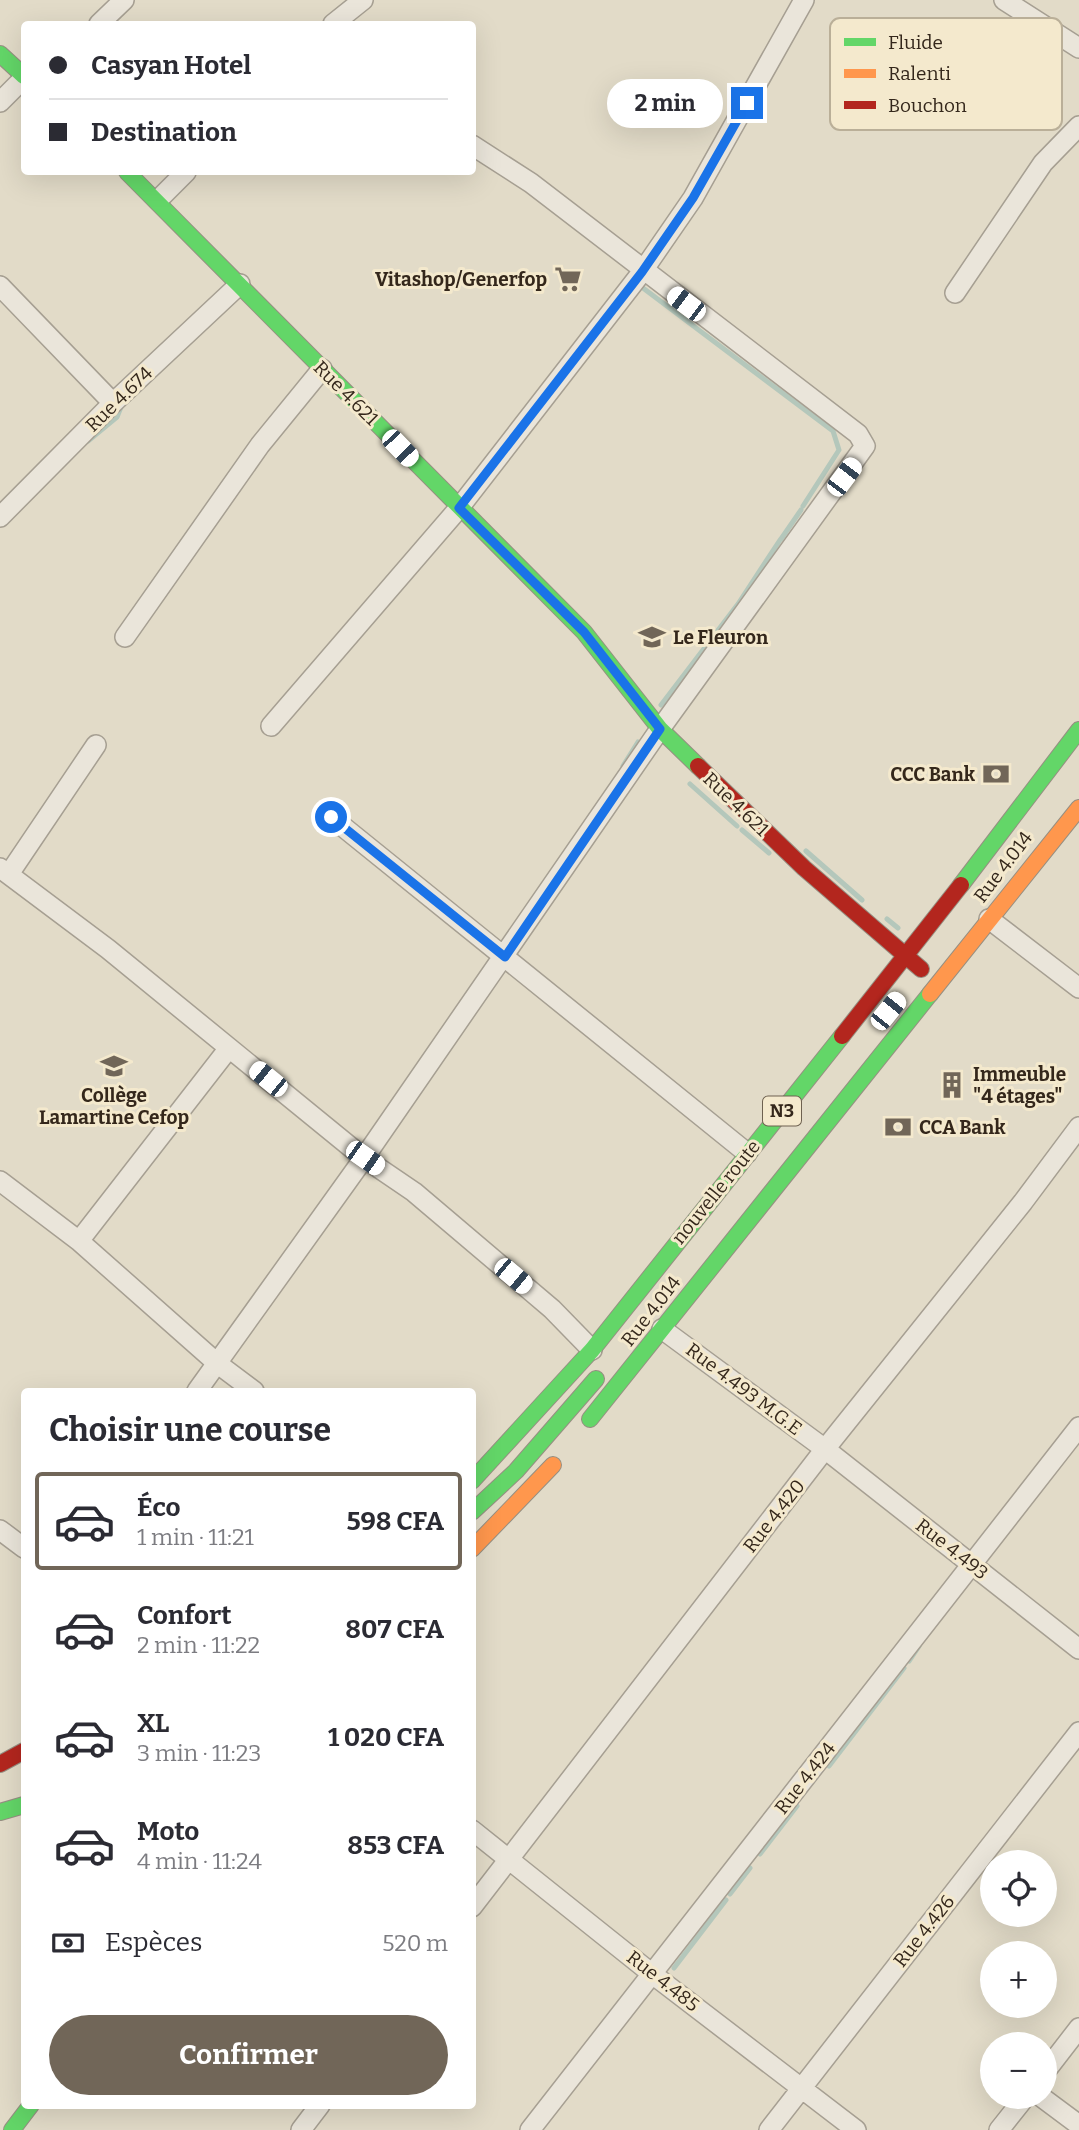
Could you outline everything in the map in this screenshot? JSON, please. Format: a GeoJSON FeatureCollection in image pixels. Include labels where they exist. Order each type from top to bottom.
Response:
{"type":"FeatureCollection","features":[{"type":"Feature","properties":{"kind":"main road"},"geometry":{"type":"LineString","coordinates":[[0,54],[21,74]]}},
{"type":"Feature","properties":{"kind":"main road","name":"Rue 4.621"},"geometry":{"type":"LineString","coordinates":[[130,175],[584,632],[660,729],[804,868],[921,970]]}},
{"type":"Feature","properties":{"kind":"main road","name":"nouvelle route"},"geometry":{"type":"LineString","coordinates":[[476,1476],[592,1350],[905,956],[1079,730]]}},
{"type":"Feature","properties":{"kind":"main road","name":"N3"},"geometry":{"type":"LineString","coordinates":[[583,1428],[1079,808]]}},
{"type":"Feature","properties":{"kind":"main road","name":"Rue 4.014"},"geometry":{"type":"LineString","coordinates":[[476,1508],[552,1432],[610,1363]]}},
{"type":"Feature","properties":{"kind":"main road"},"geometry":{"type":"LineString","coordinates":[[476,1545],[567,1449]]}},
{"type":"Feature","properties":{"kind":"main road"},"geometry":{"type":"LineString","coordinates":[[0,1764],[21,1753]]}},
{"type":"Feature","properties":{"kind":"main road"},"geometry":{"type":"LineString","coordinates":[[0,1812],[21,1806]]}},
{"type":"Feature","properties":{"kind":"main road"},"geometry":{"type":"LineString","coordinates":[[13,2130],[28,2109]]}},
{"type":"Feature","properties":{"kind":"street"},"geometry":{"type":"LineString","coordinates":[[102,21],[124,0]]}},
{"type":"Feature","properties":{"kind":"street"},"geometry":{"type":"LineString","coordinates":[[337,21],[363,0]]}},
{"type":"Feature","properties":{"kind":"street"},"geometry":{"type":"LineString","coordinates":[[271,726],[459,508],[642,272],[693,198],[804,0]]}},
{"type":"Feature","properties":{"kind":"street"},"geometry":{"type":"LineString","coordinates":[[1004,0],[1032,18]]}},
{"type":"Feature","properties":{"kind":"street"},"geometry":{"type":"LineString","coordinates":[[1062,37],[1079,48]]}},
{"type":"Feature","properties":{"kind":"street"},"geometry":{"type":"LineString","coordinates":[[0,102],[21,80]]}},
{"type":"Feature","properties":{"kind":"street"},"geometry":{"type":"LineString","coordinates":[[955,293],[1042,163],[1079,126]]}},
{"type":"Feature","properties":{"kind":"street"},"geometry":{"type":"LineString","coordinates":[[199,1388],[365,1158],[660,729],[865,446],[858,434],[642,272],[531,183],[476,148]]}},
{"type":"Feature","properties":{"kind":"street"},"geometry":{"type":"LineString","coordinates":[[158,200],[183,175]]}},
{"type":"Feature","properties":{"kind":"street","name":"Rue 4.674"},"geometry":{"type":"LineString","coordinates":[[0,517],[113,403],[240,284]]}},
{"type":"Feature","properties":{"kind":"street"},"geometry":{"type":"LineString","coordinates":[[0,286],[113,403]]}},
{"type":"Feature","properties":{"kind":"street"},"geometry":{"type":"LineString","coordinates":[[125,637],[260,445],[322,369]]}},
{"type":"Feature","properties":{"kind":"street"},"geometry":{"type":"LineString","coordinates":[[96,745],[4,871],[365,1158],[414,1192],[552,1309],[592,1350]]}},
{"type":"Feature","properties":{"kind":"street"},"geometry":{"type":"LineString","coordinates":[[331,817],[747,1153]]}},
{"type":"Feature","properties":{"kind":"street"},"geometry":{"type":"LineString","coordinates":[[989,919],[1079,988]]}},
{"type":"Feature","properties":{"kind":"street"},"geometry":{"type":"LineString","coordinates":[[79,1241],[229,1048]]}},
{"type":"Feature","properties":{"kind":"street","name":"Rue 4.420"},"geometry":{"type":"LineString","coordinates":[[476,1902],[825,1449],[1023,1202],[1079,1127]]}},
{"type":"Feature","properties":{"kind":"street"},"geometry":{"type":"LineString","coordinates":[[0,1181],[79,1241],[218,1364],[250,1388]]}},
{"type":"Feature","properties":{"kind":"street","name":"Rue 4.493 M.G.E"},"geometry":{"type":"LineString","coordinates":[[663,1329],[825,1449]]}},
{"type":"Feature","properties":{"kind":"street","name":"Rue 4.424"},"geometry":{"type":"LineString","coordinates":[[530,2130],[1079,1427]]}},
{"type":"Feature","properties":{"kind":"street","name":"Rue 4.493"},"geometry":{"type":"LineString","coordinates":[[825,1449],[1079,1649]]}},
{"type":"Feature","properties":{"kind":"street"},"geometry":{"type":"LineString","coordinates":[[0,1530],[21,1546]]}},
{"type":"Feature","properties":{"kind":"street","name":"Rue 4.426"},"geometry":{"type":"LineString","coordinates":[[769,2130],[1079,1732]]}},
{"type":"Feature","properties":{"kind":"street","name":"Rue 4.485"},"geometry":{"type":"LineString","coordinates":[[476,1833],[651,1973],[856,2130]]}},
{"type":"Feature","properties":{"kind":"street"},"geometry":{"type":"LineString","coordinates":[[1057,2057],[1079,2028]]}},
{"type":"Feature","properties":{"kind":"street"},"geometry":{"type":"LineString","coordinates":[[300,2130],[317,2109]]}},
{"type":"Feature","properties":{"kind":"street"},"geometry":{"type":"LineString","coordinates":[[999,2130],[1016,2109]]}},
{"type":"Feature","properties":{"kind":"street"},"geometry":{"type":"LineString","coordinates":[[1057,2109],[1079,2125]]}},
{"type":"Feature","properties":{"kind":"waterway"},"geometry":{"type":"LineString","coordinates":[[639,285],[833,431],[839,450],[803,506]]}},
{"type":"Feature","properties":{"kind":"waterway"},"geometry":{"type":"LineString","coordinates":[[88,441],[117,417],[121,407]]}},
{"type":"Feature","properties":{"kind":"waterway"},"geometry":{"type":"LineString","coordinates":[[781,539],[801,510]]}},
{"type":"Feature","properties":{"kind":"waterway"},"geometry":{"type":"LineString","coordinates":[[661,705],[738,604],[780,540]]}},
{"type":"Feature","properties":{"kind":"waterway"},"geometry":{"type":"LineString","coordinates":[[623,766],[638,742]]}},
{"type":"Feature","properties":{"kind":"waterway"},"geometry":{"type":"LineString","coordinates":[[690,784],[737,826]]}},
{"type":"Feature","properties":{"kind":"waterway"},"geometry":{"type":"LineString","coordinates":[[742,830],[769,853]]}},
{"type":"Feature","properties":{"kind":"waterway"},"geometry":{"type":"LineString","coordinates":[[806,851],[862,900]]}},
{"type":"Feature","properties":{"kind":"waterway"},"geometry":{"type":"LineString","coordinates":[[887,919],[898,928]]}},
{"type":"Feature","properties":{"kind":"waterway"},"geometry":{"type":"LineString","coordinates":[[909,1661],[919,1646]]}},
{"type":"Feature","properties":{"kind":"waterway"},"geometry":{"type":"LineString","coordinates":[[829,1766],[904,1668]]}},
{"type":"Feature","properties":{"kind":"waterway"},"geometry":{"type":"LineString","coordinates":[[760,1854],[797,1806]]}},
{"type":"Feature","properties":{"kind":"waterway"},"geometry":{"type":"LineString","coordinates":[[730,1894],[750,1868]]}},
{"type":"Feature","properties":{"kind":"waterway"},"geometry":{"type":"LineString","coordinates":[[674,1968],[726,1900]]}},
{"type":"Feature","properties":{"kind":"traffic: fast"},"geometry":{"type":"LineString","coordinates":[[0,54],[21,73]]}},
{"type":"Feature","properties":{"kind":"traffic: fast"},"geometry":{"type":"LineString","coordinates":[[130,175],[584,632],[660,729],[698,766]]}},
{"type":"Feature","properties":{"kind":"traffic: fast"},"geometry":{"type":"LineString","coordinates":[[961,885],[1079,730]]}},
{"type":"Feature","properties":{"kind":"traffic: fast"},"geometry":{"type":"LineString","coordinates":[[590,1419],[930,994]]}},
{"type":"Feature","properties":{"kind":"traffic: fast"},"geometry":{"type":"LineString","coordinates":[[476,1477],[592,1350],[842,1036]]}},
{"type":"Feature","properties":{"kind":"traffic: fast"},"geometry":{"type":"LineString","coordinates":[[476,1508],[516,1471],[596,1379]]}},
{"type":"Feature","properties":{"kind":"traffic: fast"},"geometry":{"type":"LineString","coordinates":[[0,1812],[21,1806]]}},
{"type":"Feature","properties":{"kind":"traffic: fast"},"geometry":{"type":"LineString","coordinates":[[12,2130],[28,2109]]}},
{"type":"Feature","properties":{"kind":"traffic: slow"},"geometry":{"type":"LineString","coordinates":[[930,994],[1079,808]]}},
{"type":"Feature","properties":{"kind":"traffic: slow"},"geometry":{"type":"LineString","coordinates":[[476,1545],[553,1465]]}},
{"type":"Feature","properties":{"kind":"traffic: jam"},"geometry":{"type":"LineString","coordinates":[[698,766],[804,868],[921,969]]}},
{"type":"Feature","properties":{"kind":"traffic: jam"},"geometry":{"type":"LineString","coordinates":[[842,1036],[961,885]]}},
{"type":"Feature","properties":{"kind":"traffic: jam"},"geometry":{"type":"LineString","coordinates":[[0,1764],[21,1753]]}},
{"type":"Feature","properties":{"kind":"place","name":"Vitashop/Generfop"},"geometry":{"type":"Point","coordinates":[568,279]}},
{"type":"Feature","properties":{"kind":"place","name":"Le Fleuron"},"geometry":{"type":"Point","coordinates":[652,637]}},
{"type":"Feature","properties":{"kind":"place","name":"CCC Bank"},"geometry":{"type":"Point","coordinates":[996,774]}},
{"type":"Feature","properties":{"kind":"place","name":"Collège Lamartine Cefop"},"geometry":{"type":"Point","coordinates":[114,1066]}},
{"type":"Feature","properties":{"kind":"place","name":"Immeuble \"4 étages\""},"geometry":{"type":"Point","coordinates":[952,1085]}},
{"type":"Feature","properties":{"kind":"place","name":"CCA Bank"},"geometry":{"type":"Point","coordinates":[898,1127]}},
{"type":"Feature","properties":{"kind":"route"},"geometry":{"type":"LineString","coordinates":[[331,817],[505,957],[660,729],[584,632],[459,508],[642,272],[693,198],[747,103]]}}]}
